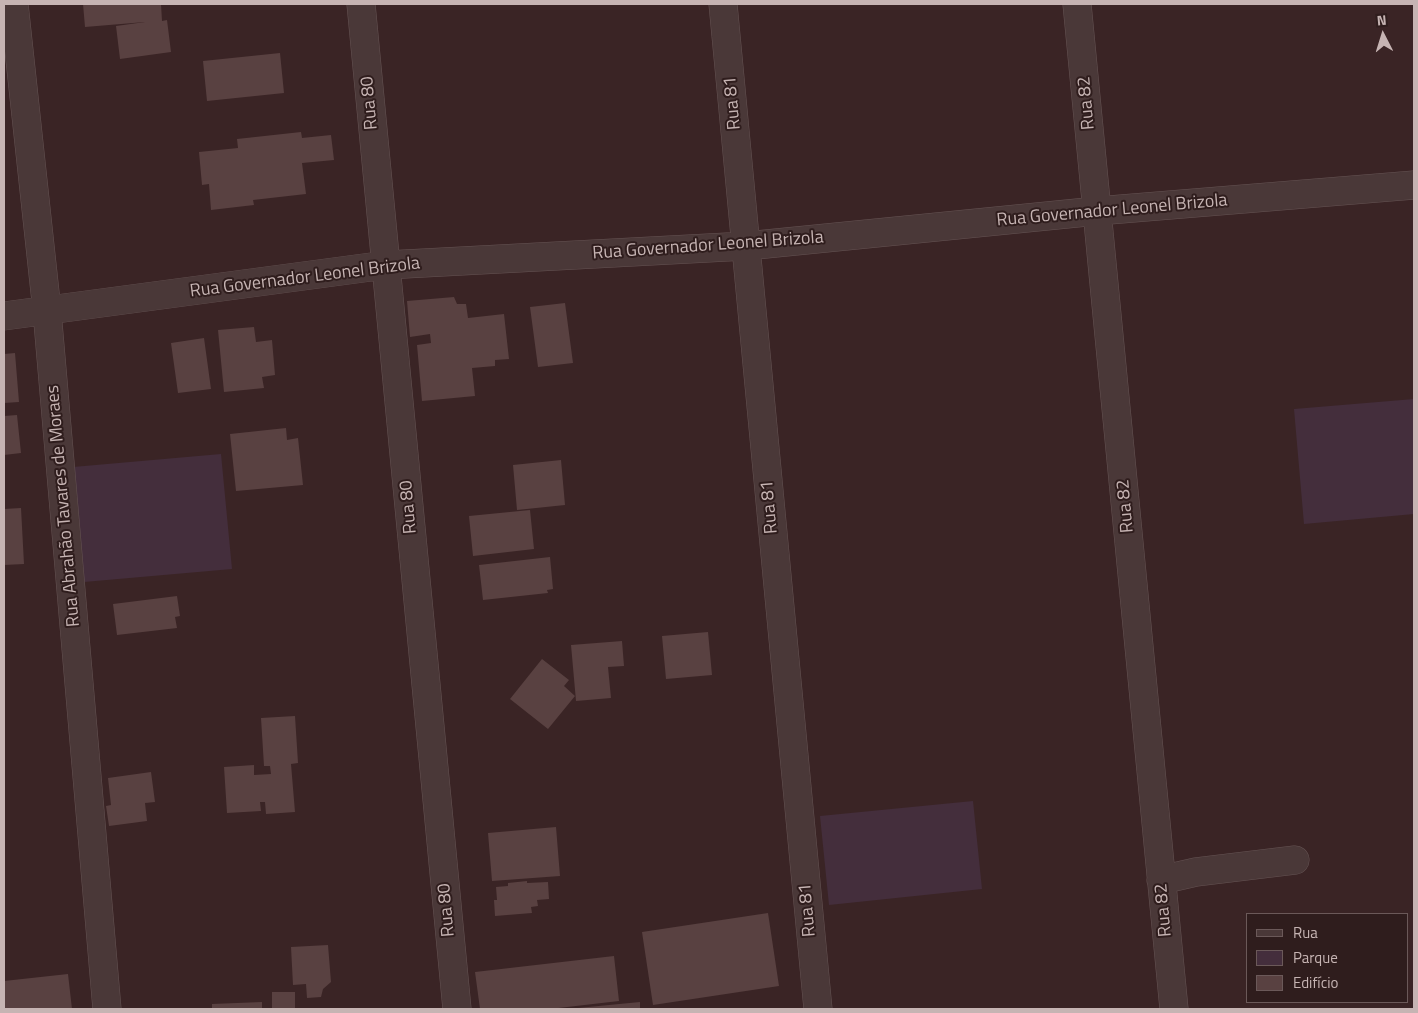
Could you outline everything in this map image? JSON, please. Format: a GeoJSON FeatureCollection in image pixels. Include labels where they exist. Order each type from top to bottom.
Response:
{"type":"FeatureCollection","features":[{"type":"Feature","properties":{"kind":"street","name":"Rua Abrahão Tavares de Moraes"},"geometry":{"type":"LineString","coordinates":[[14,4],[47,311],[107,1009]]}},
{"type":"Feature","properties":{"kind":"street","name":"Rua 80"},"geometry":{"type":"LineString","coordinates":[[361,4],[457,1009]]}},
{"type":"Feature","properties":{"kind":"street","name":"Rua 81"},"geometry":{"type":"LineString","coordinates":[[723,4],[818,1009]]}},
{"type":"Feature","properties":{"kind":"street","name":"Rua 82"},"geometry":{"type":"LineString","coordinates":[[1077,4],[1174,1009]]}},
{"type":"Feature","properties":{"kind":"street","name":"Rua Governador Leonel Brizola"},"geometry":{"type":"LineString","coordinates":[[4,316],[386,265],[746,246],[1097,211],[1414,185]]}},
{"type":"Feature","properties":{"kind":"street"},"geometry":{"type":"LineString","coordinates":[[1161,880],[1196,872],[1295,860]]}},
{"type":"Feature","properties":{"kind":"green space"},"geometry":{"type":"Polygon","coordinates":[[[1414,399],[1414,514],[1304,524],[1294,409],[1414,399]]]}},
{"type":"Feature","properties":{"kind":"green space"},"geometry":{"type":"Polygon","coordinates":[[[221,454],[232,569],[84,582],[73,467],[221,454]]]}},
{"type":"Feature","properties":{"kind":"green space"},"geometry":{"type":"Polygon","coordinates":[[[973,801],[982,889],[829,905],[820,816],[973,801]]]}},
{"type":"Feature","properties":{"kind":"building"},"geometry":{"type":"Polygon","coordinates":[[[83,4],[161,4],[162,21],[167,20],[171,52],[120,59],[116,26],[145,22],[85,27],[83,4]]]}},
{"type":"Feature","properties":{"kind":"building"},"geometry":{"type":"Polygon","coordinates":[[[280,53],[284,93],[207,101],[203,61],[280,53]]]}},
{"type":"Feature","properties":{"kind":"building"},"geometry":{"type":"Polygon","coordinates":[[[301,132],[302,138],[331,135],[334,160],[302,163],[306,194],[253,200],[254,205],[211,210],[209,184],[202,185],[199,152],[238,148],[237,139],[301,132]]]}},
{"type":"Feature","properties":{"kind":"building"},"geometry":{"type":"Polygon","coordinates":[[[454,297],[457,304],[466,304],[468,318],[504,314],[509,359],[495,360],[495,366],[472,368],[475,396],[422,401],[417,345],[431,343],[430,334],[410,337],[407,301],[454,297]]]}},
{"type":"Feature","properties":{"kind":"building"},"geometry":{"type":"Polygon","coordinates":[[[565,303],[573,363],[538,367],[530,307],[565,303]]]}},
{"type":"Feature","properties":{"kind":"building"},"geometry":{"type":"Polygon","coordinates":[[[254,327],[256,342],[272,340],[275,375],[262,377],[264,388],[224,392],[218,330],[254,327]]]}},
{"type":"Feature","properties":{"kind":"building"},"geometry":{"type":"Polygon","coordinates":[[[204,338],[211,389],[178,393],[171,343],[204,338]]]}},
{"type":"Feature","properties":{"kind":"building"},"geometry":{"type":"Polygon","coordinates":[[[15,353],[19,402],[4,403],[4,354],[15,353]]]}},
{"type":"Feature","properties":{"kind":"building"},"geometry":{"type":"Polygon","coordinates":[[[17,415],[21,453],[4,455],[4,416],[17,415]]]}},
{"type":"Feature","properties":{"kind":"building"},"geometry":{"type":"Polygon","coordinates":[[[286,428],[287,440],[298,438],[303,485],[236,491],[230,434],[286,428]]]}},
{"type":"Feature","properties":{"kind":"building"},"geometry":{"type":"Polygon","coordinates":[[[561,460],[565,505],[517,510],[513,465],[561,460]]]}},
{"type":"Feature","properties":{"kind":"building"},"geometry":{"type":"Polygon","coordinates":[[[21,508],[24,564],[4,565],[4,509],[21,508]]]}},
{"type":"Feature","properties":{"kind":"building"},"geometry":{"type":"Polygon","coordinates":[[[530,510],[534,549],[473,556],[469,516],[530,510]]]}},
{"type":"Feature","properties":{"kind":"building"},"geometry":{"type":"Polygon","coordinates":[[[550,557],[553,589],[547,590],[548,593],[483,600],[479,565],[550,557]]]}},
{"type":"Feature","properties":{"kind":"building"},"geometry":{"type":"Polygon","coordinates":[[[177,596],[180,616],[175,617],[177,628],[117,635],[113,604],[177,596]]]}},
{"type":"Feature","properties":{"kind":"building"},"geometry":{"type":"Polygon","coordinates":[[[708,632],[712,675],[666,679],[662,636],[708,632]]]}},
{"type":"Feature","properties":{"kind":"building"},"geometry":{"type":"Polygon","coordinates":[[[622,641],[624,666],[608,667],[611,698],[576,701],[571,645],[622,641]]]}},
{"type":"Feature","properties":{"kind":"building"},"geometry":{"type":"Polygon","coordinates":[[[542,659],[569,680],[564,686],[575,696],[548,729],[510,699],[542,659]]]}},
{"type":"Feature","properties":{"kind":"building"},"geometry":{"type":"Polygon","coordinates":[[[295,716],[298,763],[291,764],[295,812],[266,814],[265,802],[260,802],[261,811],[227,813],[224,767],[254,765],[254,775],[271,774],[270,766],[264,766],[261,718],[295,716]]]}},
{"type":"Feature","properties":{"kind":"building"},"geometry":{"type":"Polygon","coordinates":[[[151,772],[155,802],[145,803],[147,821],[109,826],[106,806],[111,805],[108,778],[151,772]]]}},
{"type":"Feature","properties":{"kind":"building"},"geometry":{"type":"Polygon","coordinates":[[[556,827],[560,876],[492,881],[488,833],[556,827]]]}},
{"type":"Feature","properties":{"kind":"building"},"geometry":{"type":"Polygon","coordinates":[[[527,881],[527,883],[548,882],[549,899],[537,900],[538,906],[531,907],[532,913],[495,916],[494,900],[497,900],[496,887],[508,886],[508,883],[527,881]]]}},
{"type":"Feature","properties":{"kind":"building"},"geometry":{"type":"Polygon","coordinates":[[[768,913],[779,986],[653,1005],[642,932],[768,913]]]}},
{"type":"Feature","properties":{"kind":"building"},"geometry":{"type":"Polygon","coordinates":[[[328,945],[331,982],[323,989],[321,997],[307,998],[306,984],[293,985],[291,947],[328,945]]]}},
{"type":"Feature","properties":{"kind":"building"},"geometry":{"type":"Polygon","coordinates":[[[614,956],[619,1001],[550,1009],[480,1009],[475,972],[614,956]]]}},
{"type":"Feature","properties":{"kind":"building"},"geometry":{"type":"Polygon","coordinates":[[[68,974],[72,1009],[4,1009],[4,981],[68,974]]]}},
{"type":"Feature","properties":{"kind":"building"},"geometry":{"type":"Polygon","coordinates":[[[272,992],[295,992],[295,1009],[272,1009],[272,992]]]}},
{"type":"Feature","properties":{"kind":"building"},"geometry":{"type":"Polygon","coordinates":[[[262,1002],[262,1009],[212,1009],[212,1004],[262,1002]]]}},
{"type":"Feature","properties":{"kind":"building"},"geometry":{"type":"Polygon","coordinates":[[[640,1002],[640,1009],[578,1009],[578,1008],[640,1002]]]}}]}
